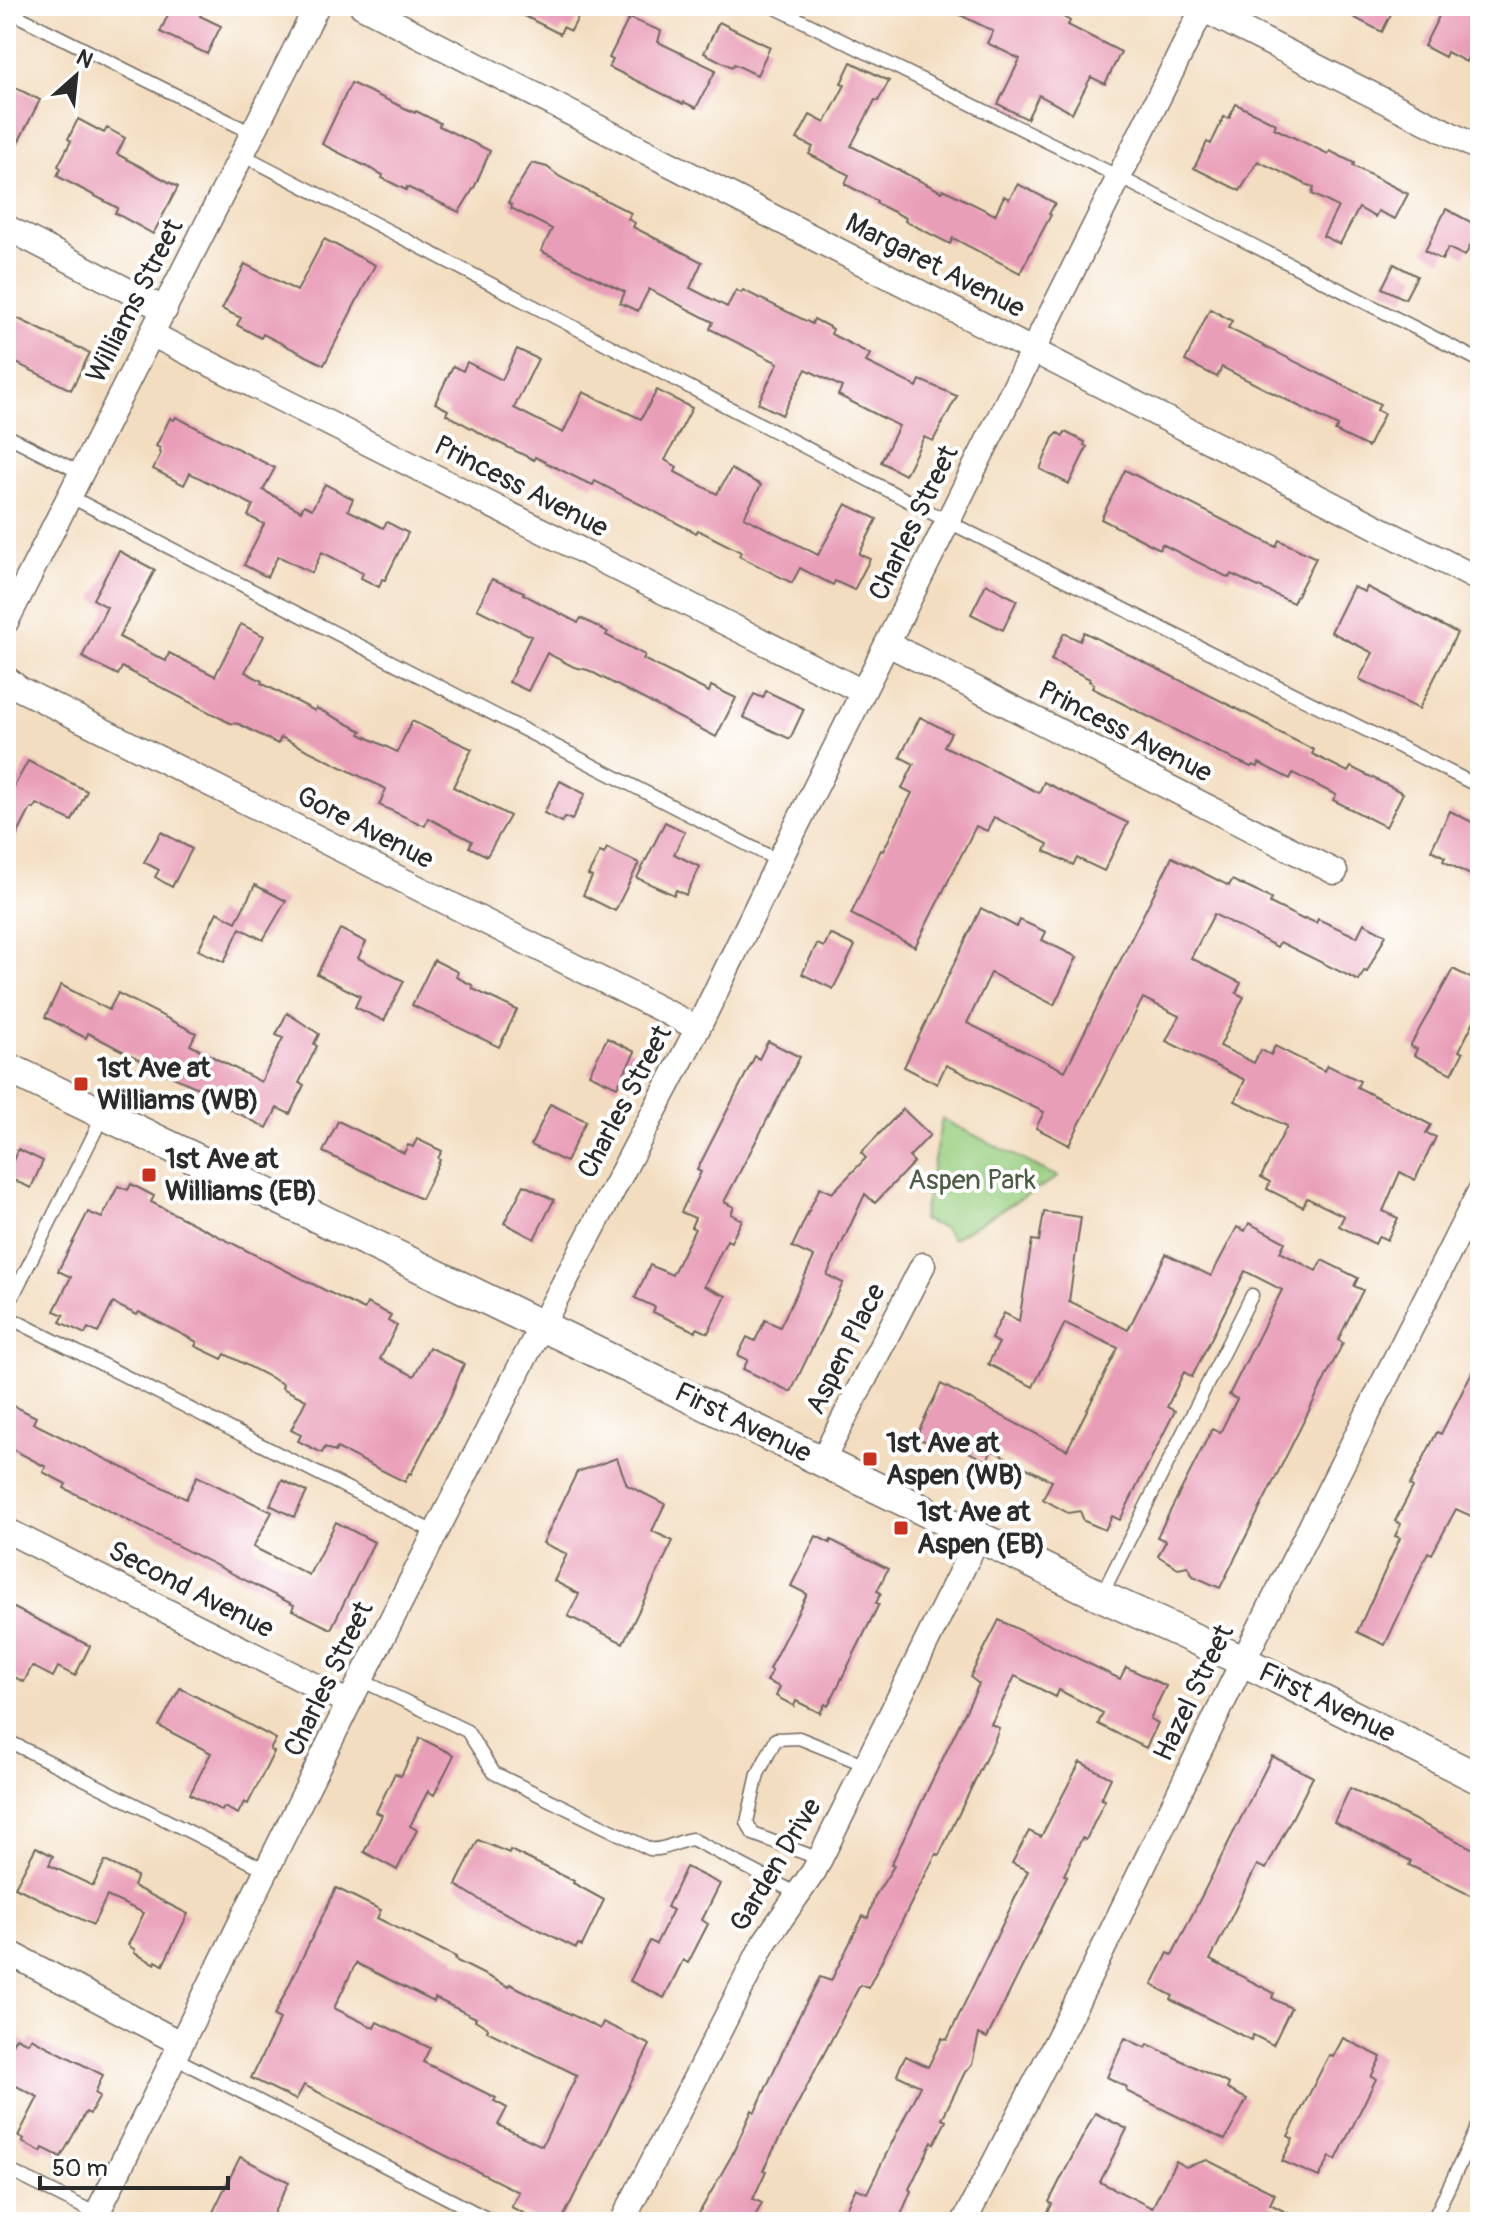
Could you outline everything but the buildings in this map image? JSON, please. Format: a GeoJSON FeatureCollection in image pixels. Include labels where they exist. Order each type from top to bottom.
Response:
{"type":"FeatureCollection","features":[{"type":"Feature","properties":{"kind":"street","name":"Williams Street"},"geometry":{"type":"LineString","coordinates":[[6,622],[317,6]]}},
{"type":"Feature","properties":{"kind":"street","name":"Margaret Avenue"},"geometry":{"type":"LineString","coordinates":[[362,6],[1480,580]]}},
{"type":"Feature","properties":{"kind":"street","name":"Charles Street"},"geometry":{"type":"LineString","coordinates":[[95,2218],[349,1703],[541,1326],[698,1028],[1201,7]]}},
{"type":"Feature","properties":{"kind":"street"},"geometry":{"type":"LineString","coordinates":[[1201,7],[1480,149]]}},
{"type":"Feature","properties":{"kind":"street"},"geometry":{"type":"LineString","coordinates":[[6,227],[165,310]]}},
{"type":"Feature","properties":{"kind":"street","name":"Princess Avenue"},"geometry":{"type":"LineString","coordinates":[[153,335],[863,692]]}},
{"type":"Feature","properties":{"kind":"street","name":"Princess Avenue"},"geometry":{"type":"LineString","coordinates":[[888,644],[1335,872]]}},
{"type":"Feature","properties":{"kind":"street","name":"Gore Avenue"},"geometry":{"type":"LineString","coordinates":[[6,678],[20,689],[698,1028]]}},
{"type":"Feature","properties":{"kind":"street","name":"First Avenue"},"geometry":{"type":"LineString","coordinates":[[6,1067],[978,1537],[1243,1661],[1480,1779]]}},
{"type":"Feature","properties":{"kind":"street","name":"Hazel Street"},"geometry":{"type":"LineString","coordinates":[[964,2222],[1094,1968],[1243,1661],[1480,1191]]}},
{"type":"Feature","properties":{"kind":"street","name":"Aspen Place"},"geometry":{"type":"LineString","coordinates":[[822,1461],[923,1265]]}},
{"type":"Feature","properties":{"kind":"street","name":"Second Avenue"},"geometry":{"type":"LineString","coordinates":[[6,1530],[349,1703]]}},
{"type":"Feature","properties":{"kind":"street","name":"Garden Drive"},"geometry":{"type":"LineString","coordinates":[[622,2222],[764,1943],[820,1859],[978,1537]]}},
{"type":"Feature","properties":{"kind":"street"},"geometry":{"type":"LineString","coordinates":[[6,1951],[177,2050]]}},
{"type":"Feature","properties":{"kind":"lane"},"geometry":{"type":"LineString","coordinates":[[772,6],[1119,177],[1480,361]]}},
{"type":"Feature","properties":{"kind":"lane"},"geometry":{"type":"LineString","coordinates":[[6,10],[246,144],[947,521],[1480,787]]}},
{"type":"Feature","properties":{"kind":"lane"},"geometry":{"type":"LineString","coordinates":[[6,435],[81,473]]}},
{"type":"Feature","properties":{"kind":"lane"},"geometry":{"type":"LineString","coordinates":[[69,496],[779,861]]}},
{"type":"Feature","properties":{"kind":"lane"},"geometry":{"type":"LineString","coordinates":[[6,1310],[104,1115]]}},
{"type":"Feature","properties":{"kind":"lane"},"geometry":{"type":"LineString","coordinates":[[1101,1596],[1252,1295]]}},
{"type":"Feature","properties":{"kind":"lane"},"geometry":{"type":"LineString","coordinates":[[6,1316],[436,1533]]}},
{"type":"Feature","properties":{"kind":"lane"},"geometry":{"type":"LineString","coordinates":[[361,1680],[467,1731],[494,1773],[508,1780],[650,1849],[659,1850],[679,1840],[692,1839],[798,1894]]}},
{"type":"Feature","properties":{"kind":"lane"},"geometry":{"type":"LineString","coordinates":[[820,1859],[753,1834],[747,1822],[758,1774],[776,1739],[799,1738],[866,1765]]}},
{"type":"Feature","properties":{"kind":"lane"},"geometry":{"type":"LineString","coordinates":[[6,1740],[268,1871]]}},
{"type":"Feature","properties":{"kind":"lane"},"geometry":{"type":"LineString","coordinates":[[177,2050],[494,2222]]}},
{"type":"Feature","properties":{"kind":"lane"},"geometry":{"type":"LineString","coordinates":[[1432,2222],[1480,2122]]}},
{"type":"Feature","properties":{"kind":"lane"},"geometry":{"type":"LineString","coordinates":[[6,2169],[95,2218]]}},
{"type":"Feature","properties":{"kind":"green space","name":"Aspen Park"},"geometry":{"type":"Polygon","coordinates":[[[942,1119],[1058,1177],[952,1239],[944,1228],[922,1220],[942,1119]]]}},
{"type":"Feature","properties":{"kind":"place","name":"1st Ave at Williams (WB)"},"geometry":{"type":"Point","coordinates":[81,1084]}},
{"type":"Feature","properties":{"kind":"place","name":"1st Ave at Williams (EB)"},"geometry":{"type":"Point","coordinates":[149,1175]}},
{"type":"Feature","properties":{"kind":"place","name":"1st Ave at Aspen (WB)"},"geometry":{"type":"Point","coordinates":[870,1459]}},
{"type":"Feature","properties":{"kind":"place","name":"1st Ave at Aspen (EB)"},"geometry":{"type":"Point","coordinates":[901,1528]}}]}
